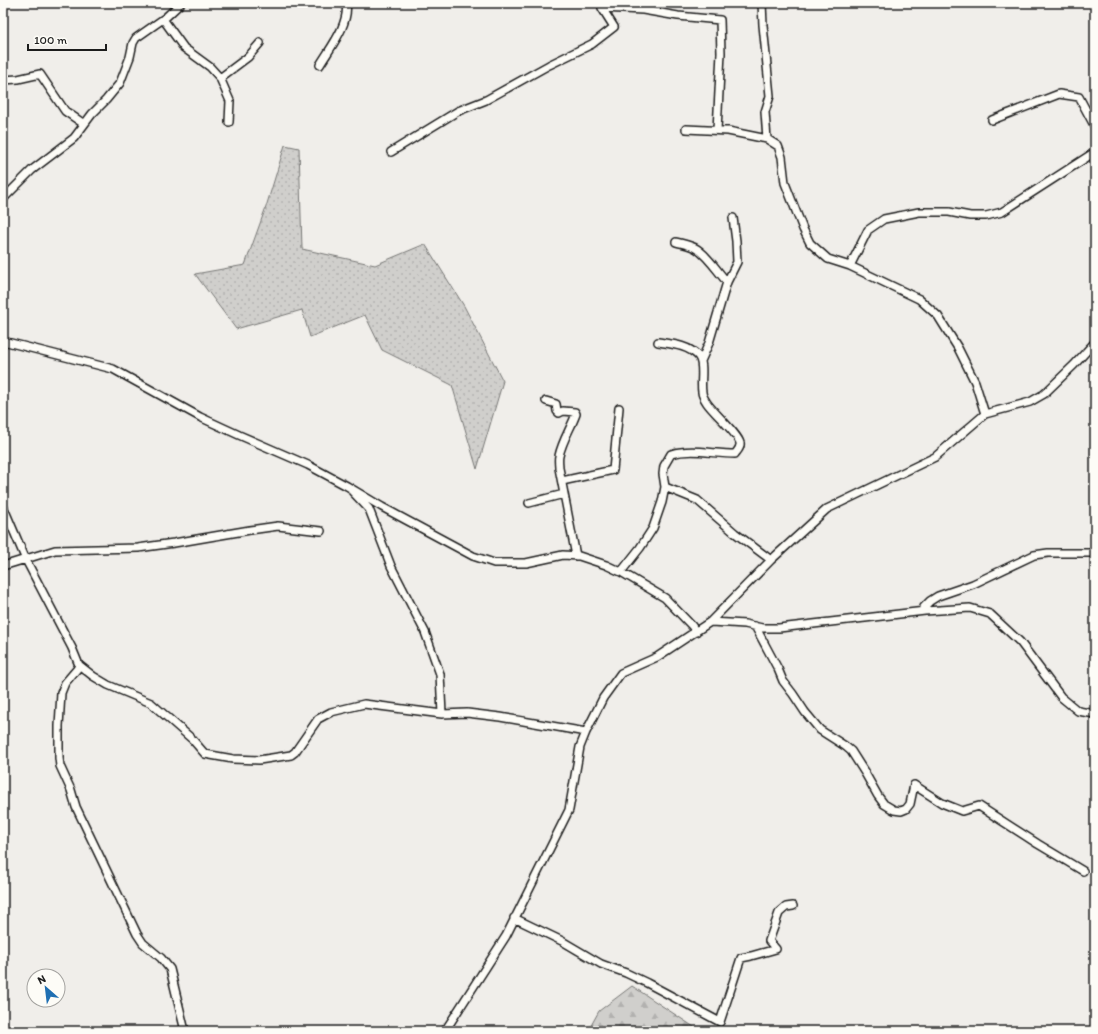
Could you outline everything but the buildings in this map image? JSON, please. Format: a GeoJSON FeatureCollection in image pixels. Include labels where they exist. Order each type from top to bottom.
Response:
{"type":"FeatureCollection","features":[{"type":"Feature","properties":{"kind":"street"},"geometry":{"type":"LineString","coordinates":[[3,199],[32,170],[74,138],[92,114],[120,83],[136,38],[163,19],[181,3]]}},
{"type":"Feature","properties":{"kind":"street"},"geometry":{"type":"LineString","coordinates":[[320,65],[340,31],[347,14],[346,3]]}},
{"type":"Feature","properties":{"kind":"street"},"geometry":{"type":"LineString","coordinates":[[762,3],[770,96],[765,112],[767,139]]}},
{"type":"Feature","properties":{"kind":"street"},"geometry":{"type":"LineString","coordinates":[[601,5],[678,16],[720,20],[721,52],[717,130]]}},
{"type":"Feature","properties":{"kind":"street"},"geometry":{"type":"LineString","coordinates":[[391,152],[458,111],[486,100],[549,65],[592,44],[614,27],[601,5]]}},
{"type":"Feature","properties":{"kind":"street"},"geometry":{"type":"LineString","coordinates":[[163,19],[184,48],[210,67],[220,78],[230,101],[229,122]]}},
{"type":"Feature","properties":{"kind":"street"},"geometry":{"type":"LineString","coordinates":[[220,78],[248,57],[260,43]]}},
{"type":"Feature","properties":{"kind":"street"},"geometry":{"type":"LineString","coordinates":[[3,80],[18,79],[40,74],[65,111],[84,124]]}},
{"type":"Feature","properties":{"kind":"street"},"geometry":{"type":"LineString","coordinates":[[992,120],[1059,94],[1078,97],[1095,127]]}},
{"type":"Feature","properties":{"kind":"street"},"geometry":{"type":"LineString","coordinates":[[686,129],[728,131],[767,139],[778,146],[782,157],[785,183],[810,243],[828,259],[850,266],[919,299],[938,316],[958,348],[975,382],[985,414]]}},
{"type":"Feature","properties":{"kind":"street"},"geometry":{"type":"LineString","coordinates":[[850,266],[868,230],[884,219],[918,212],[949,212],[970,216],[986,216],[1002,212],[1095,152]]}},
{"type":"Feature","properties":{"kind":"street"},"geometry":{"type":"LineString","coordinates":[[621,572],[640,548],[653,528],[662,502],[665,487],[663,474],[664,466],[671,454],[680,451],[695,451],[735,454],[739,449],[740,444],[736,436],[707,403],[702,392],[701,361],[710,343],[727,282],[737,262],[733,218]]}},
{"type":"Feature","properties":{"kind":"street"},"geometry":{"type":"LineString","coordinates":[[676,242],[690,245],[707,257],[727,282]]}},
{"type":"Feature","properties":{"kind":"street"},"geometry":{"type":"LineString","coordinates":[[3,341],[113,369],[200,417],[308,465],[473,556],[494,563],[526,563],[564,555],[579,556],[606,565],[621,572],[665,598],[696,632]]}},
{"type":"Feature","properties":{"kind":"street"},"geometry":{"type":"LineString","coordinates":[[658,342],[676,345],[690,350],[698,356],[701,361]]}},
{"type":"Feature","properties":{"kind":"street"},"geometry":{"type":"LineString","coordinates":[[445,1031],[506,936],[569,810],[580,746],[603,698],[621,673],[657,657],[710,622],[771,560],[827,508],[935,457],[985,414],[1030,402],[1044,394],[1095,342]]}},
{"type":"Feature","properties":{"kind":"street"},"geometry":{"type":"LineString","coordinates":[[546,401],[556,404],[559,412],[575,412],[576,414],[562,446],[559,457],[564,494],[576,556]]}},
{"type":"Feature","properties":{"kind":"street"},"geometry":{"type":"LineString","coordinates":[[562,481],[613,470],[619,408]]}},
{"type":"Feature","properties":{"kind":"street"},"geometry":{"type":"LineString","coordinates":[[347,486],[368,509],[392,566],[425,632],[440,674],[442,714]]}},
{"type":"Feature","properties":{"kind":"street"},"geometry":{"type":"LineString","coordinates":[[665,487],[697,500],[735,533],[771,560]]}},
{"type":"Feature","properties":{"kind":"street"},"geometry":{"type":"LineString","coordinates":[[529,503],[564,494]]}},
{"type":"Feature","properties":{"kind":"street"},"geometry":{"type":"LineString","coordinates":[[3,506],[26,560],[72,648],[79,665],[108,685],[151,703],[192,739],[205,754],[233,759],[259,760],[291,755],[295,752],[318,719],[331,712],[364,704],[442,714],[467,713],[500,717],[586,732]]}},
{"type":"Feature","properties":{"kind":"street"},"geometry":{"type":"LineString","coordinates":[[3,566],[55,550],[138,548],[174,544],[278,526],[321,531]]}},
{"type":"Feature","properties":{"kind":"street"},"geometry":{"type":"LineString","coordinates":[[925,611],[924,608],[930,601],[938,596],[973,584],[1034,554],[1095,553]]}},
{"type":"Feature","properties":{"kind":"street"},"geometry":{"type":"LineString","coordinates":[[710,622],[762,628],[779,628],[925,611],[970,608],[990,614],[1020,642],[1061,697],[1078,711],[1095,714]]}},
{"type":"Feature","properties":{"kind":"street"},"geometry":{"type":"LineString","coordinates":[[755,626],[776,664],[783,681],[794,694],[805,712],[820,730],[851,751],[884,804],[894,810],[901,811],[906,809],[910,804],[914,785],[942,803],[962,811],[979,806],[1038,844],[1083,870]]}},
{"type":"Feature","properties":{"kind":"street"},"geometry":{"type":"LineString","coordinates":[[79,665],[78,669],[65,683],[61,694],[58,758],[60,766],[71,790],[76,807],[136,934],[143,943],[161,958],[170,969],[185,1031]]}},
{"type":"Feature","properties":{"kind":"street"},"geometry":{"type":"LineString","coordinates":[[514,918],[562,941],[601,964],[626,973],[647,983],[720,1022],[741,958],[776,949],[769,941],[779,912],[786,907],[793,906]]}},
{"type":"Feature","properties":{"kind":"green space"},"geometry":{"type":"Polygon","coordinates":[[[285,145],[299,148],[302,249],[375,265],[425,244],[464,306],[503,381],[477,469],[452,385],[382,350],[365,315],[310,337],[302,310],[236,329],[195,274],[245,265],[266,207],[285,145]]]}},
{"type":"Feature","properties":{"kind":"green space"},"geometry":{"type":"Polygon","coordinates":[[[632,986],[700,1031],[588,1031],[599,1011],[632,986]]]}}]}
